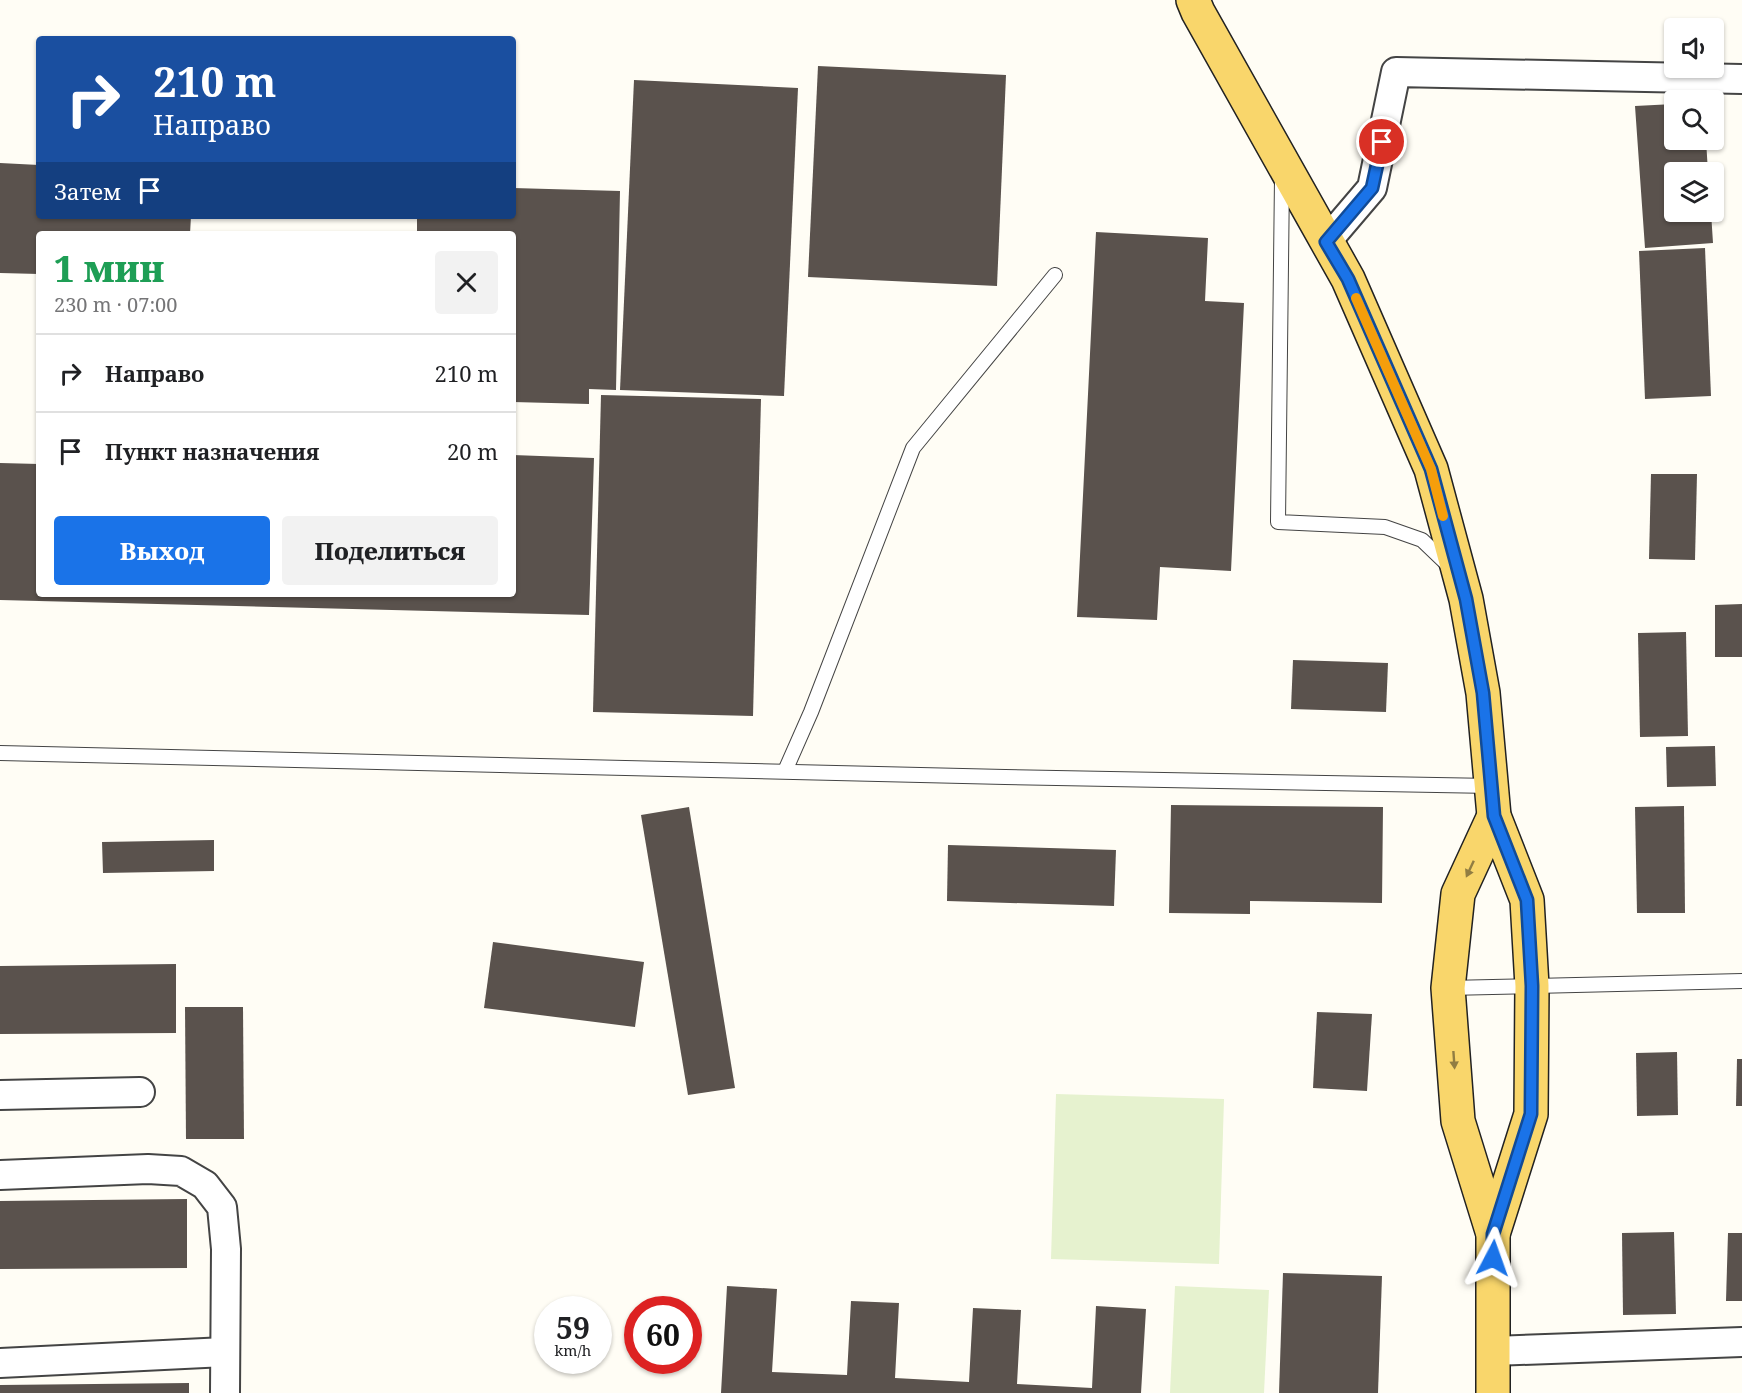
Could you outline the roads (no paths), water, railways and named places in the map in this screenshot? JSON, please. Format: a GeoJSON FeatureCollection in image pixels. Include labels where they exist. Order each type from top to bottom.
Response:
{"type":"FeatureCollection","features":[{"type":"Feature","properties":{"kind":"main road"},"geometry":{"type":"LineString","coordinates":[[1193,0],[1348,279],[1431,469],[1466,599],[1483,693],[1493,801],[1527,900],[1532,986],[1531,1114],[1493,1234]]}},
{"type":"Feature","properties":{"kind":"main road"},"geometry":{"type":"LineString","coordinates":[[1493,801],[1458,894],[1448,988],[1458,1121],[1493,1234],[1493,1393]]}},
{"type":"Feature","properties":{"kind":"street"},"geometry":{"type":"LineString","coordinates":[[1326,242],[1372,188],[1396,72],[1742,79]]}},
{"type":"Feature","properties":{"kind":"street"},"geometry":{"type":"LineString","coordinates":[[0,1095],[140,1092]]}},
{"type":"Feature","properties":{"kind":"street"},"geometry":{"type":"LineString","coordinates":[[0,1175],[148,1169],[181,1171],[205,1185],[222,1207],[226,1249],[225,1393]]}},
{"type":"Feature","properties":{"kind":"street"},"geometry":{"type":"LineString","coordinates":[[1493,1351],[1742,1342]]}},
{"type":"Feature","properties":{"kind":"street"},"geometry":{"type":"LineString","coordinates":[[0,1363],[225,1352]]}},
{"type":"Feature","properties":{"kind":"lane"},"geometry":{"type":"LineString","coordinates":[[1283,164],[1278,522],[1385,527],[1422,540],[1446,563],[1466,599]]}},
{"type":"Feature","properties":{"kind":"lane"},"geometry":{"type":"LineString","coordinates":[[784,771],[811,712],[913,448],[1054,275]]}},
{"type":"Feature","properties":{"kind":"lane"},"geometry":{"type":"LineString","coordinates":[[0,753],[1005,777],[1493,801]]}},
{"type":"Feature","properties":{"kind":"lane"},"geometry":{"type":"LineString","coordinates":[[1448,988],[1742,981]]}}]}
